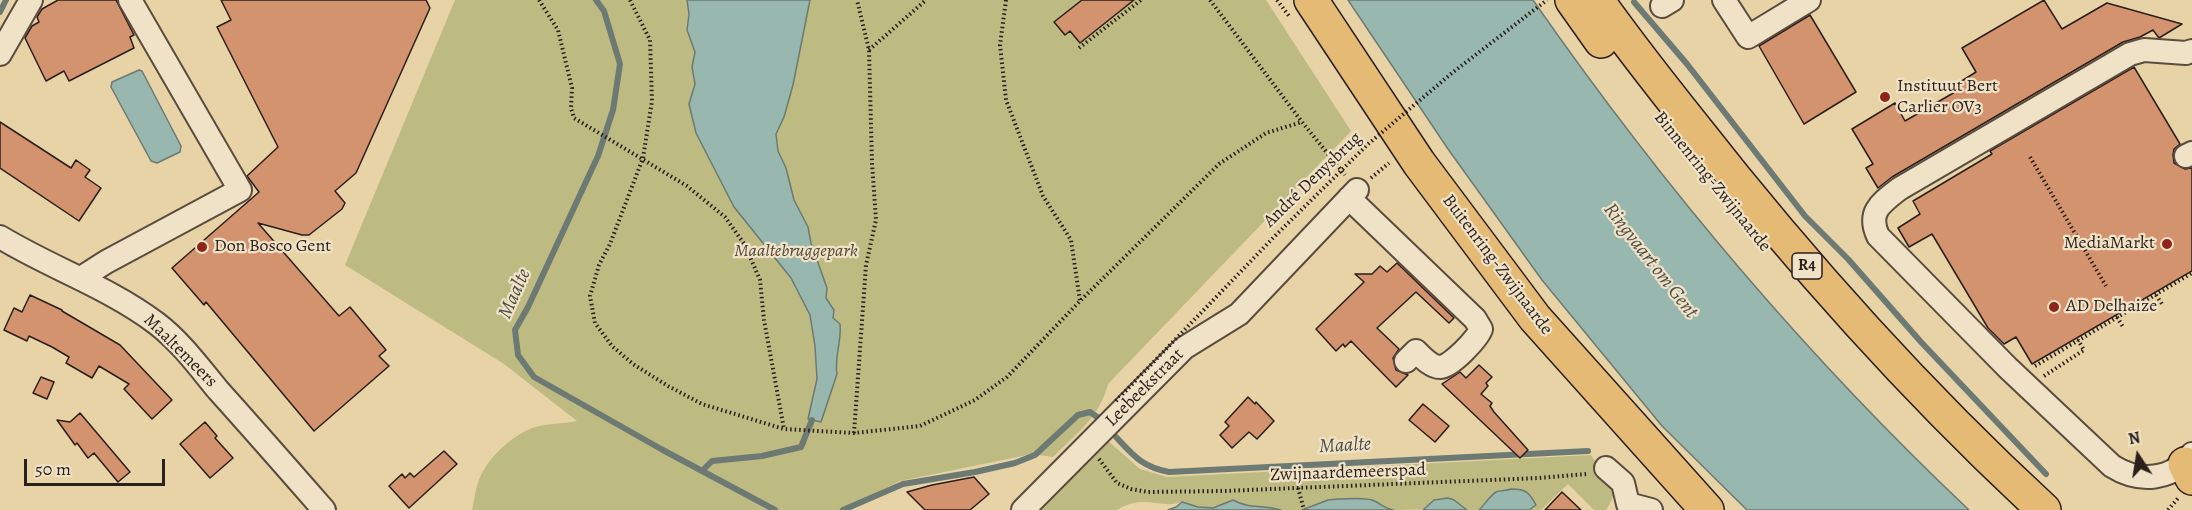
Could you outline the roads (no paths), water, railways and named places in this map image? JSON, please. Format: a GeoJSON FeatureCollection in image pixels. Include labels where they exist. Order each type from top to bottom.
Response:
{"type":"FeatureCollection","features":[{"type":"Feature","properties":{"kind":"highway","name":"Buitenring-Zwijnaarde"},"geometry":{"type":"LineString","coordinates":[[1311,0],[1419,163],[1535,318],[1707,510]]}},
{"type":"Feature","properties":{"kind":"highway","name":"Binnenring-Zwijnaarde"},"geometry":{"type":"LineString","coordinates":[[1572,0],[1630,80],[1739,217],[1818,311],[1900,399],[2013,510]]}},
{"type":"Feature","properties":{"kind":"highway","name":"R4"},"geometry":{"type":"LineString","coordinates":[[1597,0],[1619,32],[1711,149],[1826,289],[1939,410],[2044,510]]}},
{"type":"Feature","properties":{"kind":"street"},"geometry":{"type":"LineString","coordinates":[[0,54],[30,0]]}},
{"type":"Feature","properties":{"kind":"street"},"geometry":{"type":"LineString","coordinates":[[81,278],[106,262],[240,190],[130,0]]}},
{"type":"Feature","properties":{"kind":"street"},"geometry":{"type":"LineString","coordinates":[[1724,0],[1748,36],[1809,0]]}},
{"type":"Feature","properties":{"kind":"street"},"geometry":{"type":"LineString","coordinates":[[2190,58],[2144,50],[2130,54],[1899,189],[1882,202],[1874,214],[1874,225],[1878,236],[2008,369],[2032,376],[2112,466],[2126,475],[2140,477],[2158,476],[2190,465]]}},
{"type":"Feature","properties":{"kind":"street","name":"Leebeekstraat"},"geometry":{"type":"LineString","coordinates":[[1023,510],[1184,348],[1239,314],[1353,194],[1475,319],[1481,328],[1479,336],[1448,365],[1439,367],[1431,364],[1416,351],[1406,361]]}},
{"type":"Feature","properties":{"kind":"street","name":"Maaltemeers"},"geometry":{"type":"LineString","coordinates":[[0,237],[31,256],[81,278],[134,307],[158,325],[187,353],[324,510]]}},
{"type":"Feature","properties":{"kind":"street"},"geometry":{"type":"LineString","coordinates":[[1606,468],[1623,483],[1626,507],[1651,510]]}},
{"type":"Feature","properties":{"kind":"water"},"geometry":{"type":"Polygon","coordinates":[[[687,0],[810,0],[793,85],[784,117],[776,134],[778,151],[786,168],[794,200],[808,227],[811,243],[827,288],[826,298],[834,310],[833,318],[840,324],[837,374],[821,422],[808,419],[817,379],[810,315],[791,278],[734,207],[696,133],[689,104],[695,84],[692,67],[695,52],[687,30],[689,14],[687,0]]]}},
{"type":"Feature","properties":{"kind":"water","name":"Ringvaart om Gent"},"geometry":{"type":"Polygon","coordinates":[[[1348,0],[1533,0],[1632,136],[1738,266],[1850,391],[1969,510],[1747,510],[1662,426],[1542,280],[1448,149],[1348,0]]]}},
{"type":"Feature","properties":{"kind":"water"},"geometry":{"type":"Polygon","coordinates":[[[139,70],[142,71],[181,146],[180,152],[157,163],[151,161],[111,87],[112,82],[139,70]]]}},
{"type":"Feature","properties":{"kind":"water"},"geometry":{"type":"Polygon","coordinates":[[[1511,489],[1526,492],[1536,505],[1529,510],[1479,510],[1496,492],[1511,489]]]}},
{"type":"Feature","properties":{"kind":"water"},"geometry":{"type":"Polygon","coordinates":[[[1448,498],[1467,510],[1423,510],[1434,500],[1448,498]]]}},
{"type":"Feature","properties":{"kind":"water"},"geometry":{"type":"Polygon","coordinates":[[[1368,499],[1394,510],[1302,510],[1328,500],[1368,499]]]}},
{"type":"Feature","properties":{"kind":"water"},"geometry":{"type":"Polygon","coordinates":[[[1233,500],[1245,505],[1281,510],[1168,510],[1182,502],[1198,507],[1213,508],[1233,500]]]}},
{"type":"Feature","properties":{"kind":"waterway"},"geometry":{"type":"LineString","coordinates":[[0,12],[6,0]]}},
{"type":"Feature","properties":{"kind":"waterway","name":"Maalte"},"geometry":{"type":"LineString","coordinates":[[596,0],[604,11],[620,64],[613,110],[598,156],[528,307],[515,330],[518,355],[534,377],[775,510]]}},
{"type":"Feature","properties":{"kind":"waterway"},"geometry":{"type":"LineString","coordinates":[[1634,2],[1687,64],[1805,216],[1848,259],[1921,342],[2046,474]]}},
{"type":"Feature","properties":{"kind":"waterway","name":"Maalte"},"geometry":{"type":"LineString","coordinates":[[843,510],[903,484],[1015,463],[1035,455],[1078,415],[1090,412],[1100,419]]}},
{"type":"Feature","properties":{"kind":"waterway"},"geometry":{"type":"LineString","coordinates":[[702,471],[712,461],[762,456],[801,447],[812,420]]}},
{"type":"Feature","properties":{"kind":"waterway","name":"Maalte"},"geometry":{"type":"LineString","coordinates":[[1116,437],[1145,464],[1169,472],[1588,451]]}},
{"type":"Feature","properties":{"kind":"place","name":"Instituut Bert Carlier OV3"},"geometry":{"type":"Point","coordinates":[1885,97]}},
{"type":"Feature","properties":{"kind":"place","name":"MediaMarkt"},"geometry":{"type":"Point","coordinates":[2167,244]}},
{"type":"Feature","properties":{"kind":"place","name":"Don Bosco Gent"},"geometry":{"type":"Point","coordinates":[202,247]}},
{"type":"Feature","properties":{"kind":"place","name":"AD Delhaize"},"geometry":{"type":"Point","coordinates":[2054,307]}},
{"type":"Feature","properties":{"kind":"park label","name":"Maaltebruggepark"},"geometry":{"type":"Point","coordinates":[796,252]}}]}
